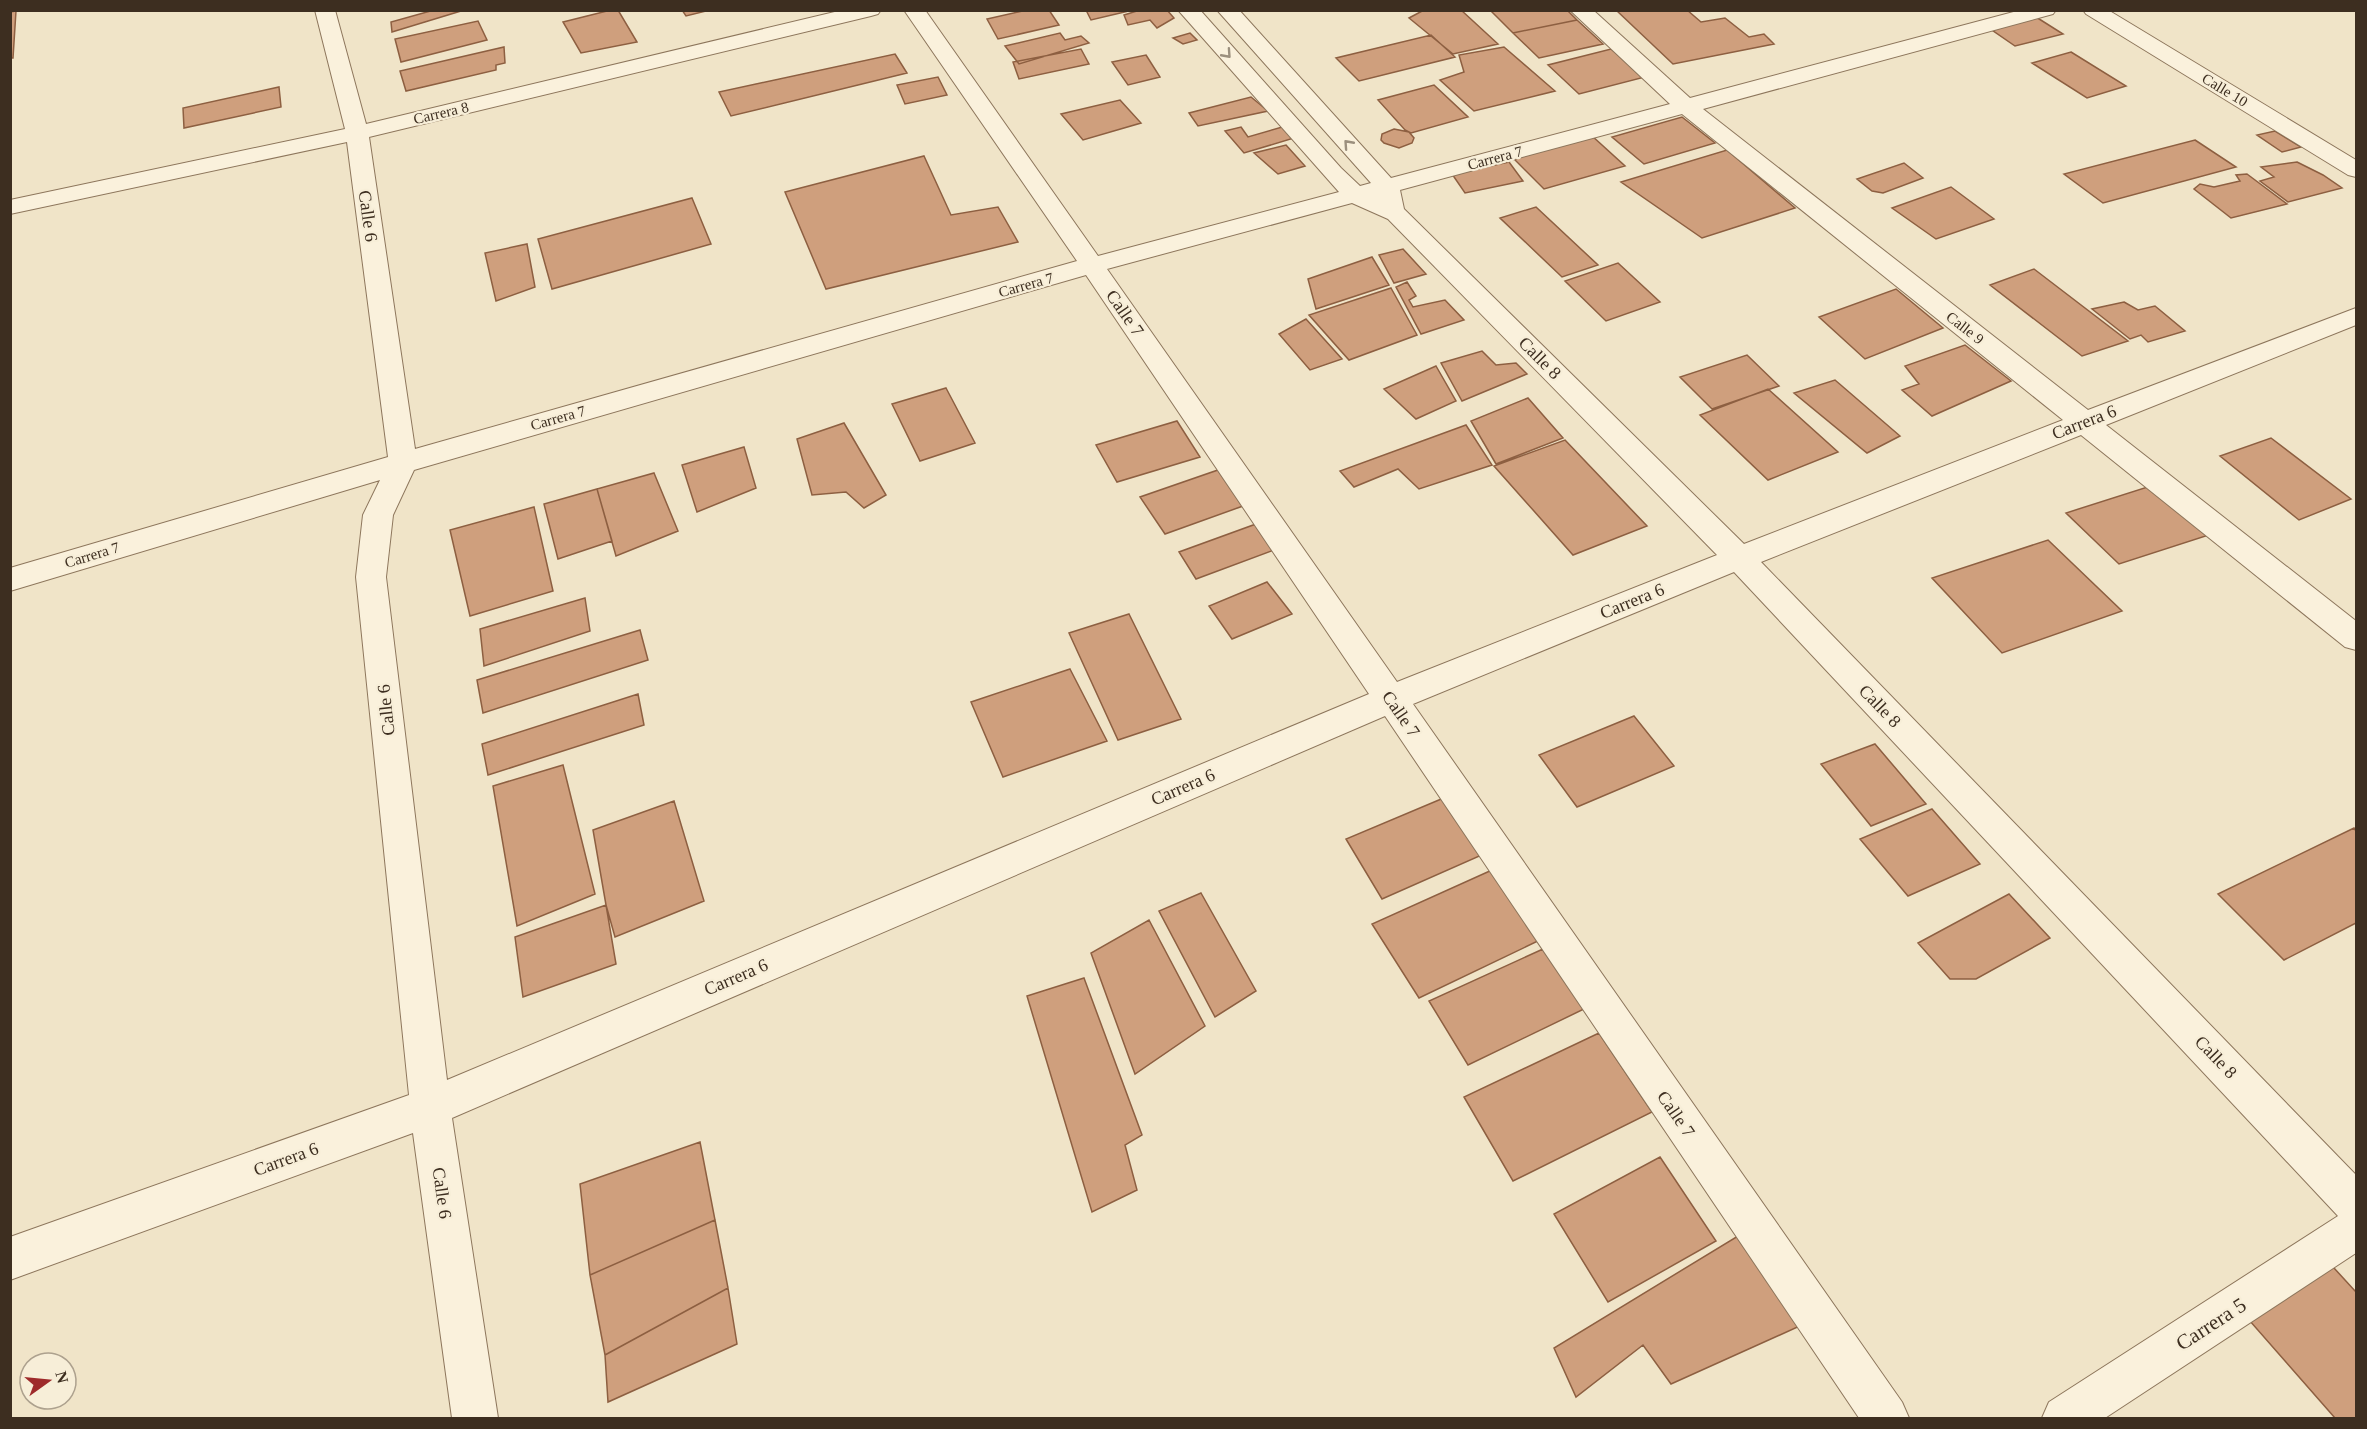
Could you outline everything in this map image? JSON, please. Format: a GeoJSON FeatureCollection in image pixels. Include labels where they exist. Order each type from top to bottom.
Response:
{"type":"FeatureCollection","features":[{"type":"Feature","properties":{"kind":"street","name":"Calle 6"},"geometry":{"type":"LineString","coordinates":[[326,10],[357,133],[403,463],[378,515],[371,577],[430,1107],[475,1419]]}},
{"type":"Feature","properties":{"kind":"street","name":"Carrera 8"},"geometry":{"type":"LineString","coordinates":[[10,207],[357,133],[871,10]]}},
{"type":"Feature","properties":{"kind":"street","name":"Calle 7"},"geometry":{"type":"LineString","coordinates":[[914,10],[1886,1419]]}},
{"type":"Feature","properties":{"kind":"street"},"geometry":{"type":"LineString","coordinates":[[1188,10],[1325,164],[1357,196]]}},
{"type":"Feature","properties":{"kind":"street","name":"Calle 8"},"geometry":{"type":"LineString","coordinates":[[1227,10],[1391,201],[1738,558],[2356,1204]]}},
{"type":"Feature","properties":{"kind":"street","name":"Calle 9"},"geometry":{"type":"LineString","coordinates":[[1580,10],[1686,106],[2356,638]]}},
{"type":"Feature","properties":{"kind":"street","name":"Carrera 7"},"geometry":{"type":"LineString","coordinates":[[10,579],[403,463],[1092,266],[1357,196],[1391,201],[1686,106],[2046,10]]}},
{"type":"Feature","properties":{"kind":"street","name":"Calle 10"},"geometry":{"type":"LineString","coordinates":[[2093,10],[2356,171]]}},
{"type":"Feature","properties":{"kind":"street","name":"Carrera 6"},"geometry":{"type":"LineString","coordinates":[[10,1259],[430,1107],[1391,699],[1738,558],[2356,315]]}},
{"type":"Feature","properties":{"kind":"street","name":"Carrera 5"},"geometry":{"type":"LineString","coordinates":[[2065,1419],[2356,1228]]}},
{"type":"Feature","properties":{"kind":"building"},"geometry":{"type":"Polygon","coordinates":[[[434,10],[461,11],[392,32],[391,22],[434,10]]]}},
{"type":"Feature","properties":{"kind":"building"},"geometry":{"type":"Polygon","coordinates":[[[618,10],[637,42],[581,53],[563,22],[618,10]]]}},
{"type":"Feature","properties":{"kind":"building"},"geometry":{"type":"Polygon","coordinates":[[[682,10],[710,10],[686,16],[682,10]]]}},
{"type":"Feature","properties":{"kind":"building"},"geometry":{"type":"Polygon","coordinates":[[[1027,10],[1049,10],[1059,25],[998,39],[987,19],[1027,10]]]}},
{"type":"Feature","properties":{"kind":"building"},"geometry":{"type":"Polygon","coordinates":[[[1086,10],[1133,10],[1091,20],[1086,10]]]}},
{"type":"Feature","properties":{"kind":"building"},"geometry":{"type":"Polygon","coordinates":[[[1140,10],[1167,10],[1174,18],[1157,28],[1150,20],[1128,25],[1124,15],[1140,10]]]}},
{"type":"Feature","properties":{"kind":"building"},"geometry":{"type":"Polygon","coordinates":[[[1424,10],[1461,10],[1498,44],[1453,54],[1409,18],[1424,10]]]}},
{"type":"Feature","properties":{"kind":"building"},"geometry":{"type":"Polygon","coordinates":[[[1567,10],[1577,20],[1513,33],[1491,11],[1567,10]]]}},
{"type":"Feature","properties":{"kind":"building"},"geometry":{"type":"Polygon","coordinates":[[[1616,10],[1687,10],[1701,22],[1725,18],[1749,37],[1764,34],[1774,44],[1673,64],[1616,10]]]}},
{"type":"Feature","properties":{"kind":"building"},"geometry":{"type":"Polygon","coordinates":[[[16,11],[13,58],[10,58],[10,12],[16,11]]]}},
{"type":"Feature","properties":{"kind":"building"},"geometry":{"type":"Polygon","coordinates":[[[2036,17],[2063,34],[2015,46],[1989,28],[2036,17]]]}},
{"type":"Feature","properties":{"kind":"building"},"geometry":{"type":"Polygon","coordinates":[[[1577,20],[1603,44],[1539,58],[1513,33],[1577,20]]]}},
{"type":"Feature","properties":{"kind":"building"},"geometry":{"type":"Polygon","coordinates":[[[478,21],[487,40],[401,62],[395,39],[478,21]]]}},
{"type":"Feature","properties":{"kind":"building"},"geometry":{"type":"Polygon","coordinates":[[[1060,33],[1065,40],[1081,36],[1089,43],[1019,64],[1005,46],[1060,33]]]}},
{"type":"Feature","properties":{"kind":"building"},"geometry":{"type":"Polygon","coordinates":[[[1190,33],[1197,40],[1183,44],[1173,38],[1190,33]]]}},
{"type":"Feature","properties":{"kind":"building"},"geometry":{"type":"Polygon","coordinates":[[[1431,35],[1455,57],[1359,81],[1336,58],[1431,35]]]}},
{"type":"Feature","properties":{"kind":"building"},"geometry":{"type":"Polygon","coordinates":[[[504,47],[505,63],[496,65],[496,70],[406,91],[400,71],[504,47]]]}},
{"type":"Feature","properties":{"kind":"building"},"geometry":{"type":"Polygon","coordinates":[[[1504,47],[1555,91],[1474,111],[1440,80],[1464,72],[1459,55],[1504,47]]]}},
{"type":"Feature","properties":{"kind":"building"},"geometry":{"type":"Polygon","coordinates":[[[1081,49],[1089,64],[1019,79],[1013,62],[1081,49]]]}},
{"type":"Feature","properties":{"kind":"building"},"geometry":{"type":"Polygon","coordinates":[[[1611,49],[1645,77],[1579,94],[1548,65],[1611,49]]]}},
{"type":"Feature","properties":{"kind":"building"},"geometry":{"type":"Polygon","coordinates":[[[2071,52],[2126,86],[2087,98],[2032,63],[2071,52]]]}},
{"type":"Feature","properties":{"kind":"building"},"geometry":{"type":"Polygon","coordinates":[[[895,54],[907,73],[731,116],[719,92],[895,54]]]}},
{"type":"Feature","properties":{"kind":"building"},"geometry":{"type":"Polygon","coordinates":[[[1146,55],[1160,77],[1128,85],[1112,62],[1146,55]]]}},
{"type":"Feature","properties":{"kind":"building"},"geometry":{"type":"Polygon","coordinates":[[[938,77],[947,95],[905,104],[897,85],[938,77]]]}},
{"type":"Feature","properties":{"kind":"building"},"geometry":{"type":"Polygon","coordinates":[[[1434,85],[1468,117],[1411,133],[1405,130],[1378,100],[1434,85]]]}},
{"type":"Feature","properties":{"kind":"building"},"geometry":{"type":"Polygon","coordinates":[[[279,87],[281,107],[184,128],[183,108],[279,87]]]}},
{"type":"Feature","properties":{"kind":"building"},"geometry":{"type":"Polygon","coordinates":[[[1251,97],[1268,111],[1198,126],[1189,113],[1251,97]]]}},
{"type":"Feature","properties":{"kind":"building"},"geometry":{"type":"Polygon","coordinates":[[[1120,100],[1141,123],[1083,140],[1061,114],[1120,100]]]}},
{"type":"Feature","properties":{"kind":"building"},"geometry":{"type":"Polygon","coordinates":[[[1682,117],[1715,143],[1644,164],[1612,137],[1682,117]]]}},
{"type":"Feature","properties":{"kind":"building"},"geometry":{"type":"Polygon","coordinates":[[[1241,127],[1248,137],[1282,127],[1294,138],[1244,153],[1225,131],[1241,127]]]}},
{"type":"Feature","properties":{"kind":"building"},"geometry":{"type":"Polygon","coordinates":[[[1394,129],[1409,132],[1414,138],[1412,143],[1399,148],[1384,143],[1381,140],[1382,134],[1394,129]]]}},
{"type":"Feature","properties":{"kind":"building"},"geometry":{"type":"Polygon","coordinates":[[[2275,131],[2301,147],[2282,152],[2257,135],[2275,131]]]}},
{"type":"Feature","properties":{"kind":"building"},"geometry":{"type":"Polygon","coordinates":[[[1591,135],[1625,166],[1544,189],[1512,157],[1591,135]]]}},
{"type":"Feature","properties":{"kind":"building"},"geometry":{"type":"Polygon","coordinates":[[[2195,140],[2236,167],[2103,203],[2064,174],[2195,140]]]}},
{"type":"Feature","properties":{"kind":"building"},"geometry":{"type":"Polygon","coordinates":[[[1286,145],[1305,166],[1278,174],[1254,153],[1286,145]]]}},
{"type":"Feature","properties":{"kind":"building"},"geometry":{"type":"Polygon","coordinates":[[[1727,150],[1795,208],[1702,238],[1621,182],[1727,150]]]}},
{"type":"Feature","properties":{"kind":"building"},"geometry":{"type":"Polygon","coordinates":[[[924,156],[951,215],[998,207],[1018,242],[826,289],[785,192],[924,156]]]}},
{"type":"Feature","properties":{"kind":"building"},"geometry":{"type":"Polygon","coordinates":[[[1509,162],[1523,181],[1465,193],[1452,174],[1509,162]]]}},
{"type":"Feature","properties":{"kind":"building"},"geometry":{"type":"Polygon","coordinates":[[[2297,162],[2342,188],[2288,202],[2260,181],[2274,177],[2261,167],[2297,162]]]}},
{"type":"Feature","properties":{"kind":"building"},"geometry":{"type":"Polygon","coordinates":[[[1904,163],[1923,178],[1883,193],[1872,191],[1857,179],[1904,163]]]}},
{"type":"Feature","properties":{"kind":"building"},"geometry":{"type":"Polygon","coordinates":[[[2247,174],[2287,204],[2231,218],[2194,189],[2200,184],[2214,187],[2240,181],[2236,175],[2247,174]]]}},
{"type":"Feature","properties":{"kind":"building"},"geometry":{"type":"Polygon","coordinates":[[[1951,187],[1994,219],[1936,239],[1892,208],[1951,187]]]}},
{"type":"Feature","properties":{"kind":"building"},"geometry":{"type":"Polygon","coordinates":[[[692,198],[711,244],[552,289],[538,239],[692,198]]]}},
{"type":"Feature","properties":{"kind":"building"},"geometry":{"type":"Polygon","coordinates":[[[1536,207],[1598,265],[1562,277],[1500,218],[1536,207]]]}},
{"type":"Feature","properties":{"kind":"building"},"geometry":{"type":"Polygon","coordinates":[[[527,244],[535,287],[496,301],[485,253],[527,244]]]}},
{"type":"Feature","properties":{"kind":"building"},"geometry":{"type":"Polygon","coordinates":[[[1403,249],[1426,274],[1394,283],[1379,255],[1403,249]]]}},
{"type":"Feature","properties":{"kind":"building"},"geometry":{"type":"Polygon","coordinates":[[[1372,257],[1389,285],[1316,309],[1308,279],[1372,257]]]}},
{"type":"Feature","properties":{"kind":"building"},"geometry":{"type":"Polygon","coordinates":[[[1618,263],[1660,302],[1606,321],[1565,281],[1618,263]]]}},
{"type":"Feature","properties":{"kind":"building"},"geometry":{"type":"Polygon","coordinates":[[[2034,269],[2128,341],[2082,356],[1990,285],[2034,269]]]}},
{"type":"Feature","properties":{"kind":"building"},"geometry":{"type":"Polygon","coordinates":[[[1407,282],[1416,296],[1409,300],[1413,307],[1445,300],[1464,320],[1421,334],[1396,287],[1407,282]]]}},
{"type":"Feature","properties":{"kind":"building"},"geometry":{"type":"Polygon","coordinates":[[[1391,288],[1417,335],[1349,360],[1309,315],[1391,288]]]}},
{"type":"Feature","properties":{"kind":"building"},"geometry":{"type":"Polygon","coordinates":[[[1896,289],[1943,328],[1865,359],[1819,317],[1896,289]]]}},
{"type":"Feature","properties":{"kind":"building"},"geometry":{"type":"Polygon","coordinates":[[[2124,302],[2138,310],[2155,306],[2185,331],[2148,342],[2141,335],[2130,339],[2092,309],[2124,302]]]}},
{"type":"Feature","properties":{"kind":"building"},"geometry":{"type":"Polygon","coordinates":[[[1306,319],[1342,359],[1310,370],[1279,334],[1306,319]]]}},
{"type":"Feature","properties":{"kind":"building"},"geometry":{"type":"Polygon","coordinates":[[[1965,345],[2011,381],[1932,416],[1902,390],[1919,384],[1905,366],[1965,345]]]}},
{"type":"Feature","properties":{"kind":"building"},"geometry":{"type":"Polygon","coordinates":[[[1482,351],[1496,365],[1516,363],[1527,374],[1462,401],[1441,363],[1482,351]]]}},
{"type":"Feature","properties":{"kind":"building"},"geometry":{"type":"Polygon","coordinates":[[[1747,355],[1779,386],[1712,409],[1680,377],[1747,355]]]}},
{"type":"Feature","properties":{"kind":"building"},"geometry":{"type":"Polygon","coordinates":[[[1436,366],[1456,401],[1416,419],[1384,389],[1436,366]]]}},
{"type":"Feature","properties":{"kind":"building"},"geometry":{"type":"Polygon","coordinates":[[[1835,380],[1900,436],[1867,453],[1794,393],[1835,380]]]}},
{"type":"Feature","properties":{"kind":"building"},"geometry":{"type":"Polygon","coordinates":[[[946,388],[975,443],[920,461],[892,404],[946,388]]]}},
{"type":"Feature","properties":{"kind":"building"},"geometry":{"type":"Polygon","coordinates":[[[1768,389],[1838,452],[1768,480],[1700,415],[1768,389]]]}},
{"type":"Feature","properties":{"kind":"building"},"geometry":{"type":"Polygon","coordinates":[[[1528,398],[1563,438],[1496,464],[1471,421],[1528,398]]]}},
{"type":"Feature","properties":{"kind":"building"},"geometry":{"type":"Polygon","coordinates":[[[1177,421],[1200,457],[1117,482],[1096,445],[1177,421]]]}},
{"type":"Feature","properties":{"kind":"building"},"geometry":{"type":"Polygon","coordinates":[[[844,423],[886,495],[864,508],[846,492],[812,495],[797,439],[844,423]]]}},
{"type":"Feature","properties":{"kind":"building"},"geometry":{"type":"Polygon","coordinates":[[[1466,425],[1492,465],[1419,489],[1398,469],[1354,487],[1340,471],[1466,425]]]}},
{"type":"Feature","properties":{"kind":"building"},"geometry":{"type":"Polygon","coordinates":[[[2271,438],[2351,499],[2299,520],[2220,456],[2271,438]]]}},
{"type":"Feature","properties":{"kind":"building"},"geometry":{"type":"Polygon","coordinates":[[[1565,440],[1647,526],[1573,555],[1494,466],[1565,440]]]}},
{"type":"Feature","properties":{"kind":"building"},"geometry":{"type":"Polygon","coordinates":[[[744,447],[756,488],[697,512],[682,465],[744,447]]]}},
{"type":"Feature","properties":{"kind":"building"},"geometry":{"type":"Polygon","coordinates":[[[1218,470],[1243,506],[1165,534],[1140,497],[1218,470]]]}},
{"type":"Feature","properties":{"kind":"building"},"geometry":{"type":"Polygon","coordinates":[[[654,473],[678,531],[616,556],[597,489],[654,473]]]}},
{"type":"Feature","properties":{"kind":"building"},"geometry":{"type":"Polygon","coordinates":[[[2160,483],[2215,533],[2119,564],[2066,513],[2160,483]]]}},
{"type":"Feature","properties":{"kind":"building"},"geometry":{"type":"Polygon","coordinates":[[[597,489],[612,541],[558,559],[544,504],[597,489]]]}},
{"type":"Feature","properties":{"kind":"building"},"geometry":{"type":"Polygon","coordinates":[[[534,507],[553,591],[470,616],[450,530],[534,507]]]}},
{"type":"Feature","properties":{"kind":"building"},"geometry":{"type":"Polygon","coordinates":[[[1256,524],[1274,550],[1196,579],[1179,552],[1256,524]]]}},
{"type":"Feature","properties":{"kind":"building"},"geometry":{"type":"Polygon","coordinates":[[[2048,540],[2122,611],[2002,653],[1932,578],[2048,540]]]}},
{"type":"Feature","properties":{"kind":"building"},"geometry":{"type":"Polygon","coordinates":[[[1267,582],[1292,614],[1232,639],[1209,606],[1267,582]]]}},
{"type":"Feature","properties":{"kind":"building"},"geometry":{"type":"Polygon","coordinates":[[[585,598],[590,631],[484,666],[480,629],[585,598]]]}},
{"type":"Feature","properties":{"kind":"building"},"geometry":{"type":"Polygon","coordinates":[[[1129,614],[1181,719],[1118,740],[1069,633],[1129,614]]]}},
{"type":"Feature","properties":{"kind":"building"},"geometry":{"type":"Polygon","coordinates":[[[640,630],[648,660],[483,713],[477,680],[640,630]]]}},
{"type":"Feature","properties":{"kind":"building"},"geometry":{"type":"Polygon","coordinates":[[[1070,669],[1107,741],[1003,777],[971,702],[1070,669]]]}},
{"type":"Feature","properties":{"kind":"building"},"geometry":{"type":"Polygon","coordinates":[[[638,694],[644,725],[488,775],[482,744],[638,694]]]}},
{"type":"Feature","properties":{"kind":"building"},"geometry":{"type":"Polygon","coordinates":[[[1634,716],[1674,766],[1577,807],[1539,755],[1634,716]]]}},
{"type":"Feature","properties":{"kind":"building"},"geometry":{"type":"Polygon","coordinates":[[[1875,744],[1926,804],[1871,826],[1821,764],[1875,744]]]}},
{"type":"Feature","properties":{"kind":"building"},"geometry":{"type":"Polygon","coordinates":[[[563,765],[595,894],[517,926],[493,786],[563,765]]]}},
{"type":"Feature","properties":{"kind":"building"},"geometry":{"type":"Polygon","coordinates":[[[1446,797],[1484,854],[1382,899],[1346,839],[1446,797]]]}},
{"type":"Feature","properties":{"kind":"building"},"geometry":{"type":"Polygon","coordinates":[[[674,801],[704,901],[615,937],[606,905],[593,830],[674,801]]]}},
{"type":"Feature","properties":{"kind":"building"},"geometry":{"type":"Polygon","coordinates":[[[1932,809],[1980,864],[1908,896],[1860,839],[1932,809]]]}},
{"type":"Feature","properties":{"kind":"building"},"geometry":{"type":"Polygon","coordinates":[[[2354,828],[2356,831],[2356,923],[2284,960],[2218,894],[2354,828]]]}},
{"type":"Feature","properties":{"kind":"building"},"geometry":{"type":"Polygon","coordinates":[[[1492,870],[1540,940],[1419,998],[1372,924],[1492,870]]]}},
{"type":"Feature","properties":{"kind":"building"},"geometry":{"type":"Polygon","coordinates":[[[1201,893],[1256,991],[1215,1017],[1159,911],[1201,893]]]}},
{"type":"Feature","properties":{"kind":"building"},"geometry":{"type":"Polygon","coordinates":[[[2009,894],[2050,938],[1976,979],[1950,979],[1918,943],[2009,894]]]}},
{"type":"Feature","properties":{"kind":"building"},"geometry":{"type":"Polygon","coordinates":[[[606,905],[616,964],[523,997],[515,937],[606,905]]]}},
{"type":"Feature","properties":{"kind":"building"},"geometry":{"type":"Polygon","coordinates":[[[1149,920],[1205,1026],[1135,1074],[1091,953],[1149,920]]]}},
{"type":"Feature","properties":{"kind":"building"},"geometry":{"type":"Polygon","coordinates":[[[1543,949],[1584,1009],[1468,1065],[1429,1001],[1543,949]]]}},
{"type":"Feature","properties":{"kind":"building"},"geometry":{"type":"Polygon","coordinates":[[[1084,978],[1142,1135],[1125,1145],[1137,1190],[1092,1212],[1027,996],[1084,978]]]}},
{"type":"Feature","properties":{"kind":"building"},"geometry":{"type":"Polygon","coordinates":[[[1599,1033],[1652,1112],[1513,1181],[1464,1097],[1599,1033]]]}},
{"type":"Feature","properties":{"kind":"building"},"geometry":{"type":"Polygon","coordinates":[[[700,1142],[715,1220],[590,1275],[580,1184],[700,1142]]]}},
{"type":"Feature","properties":{"kind":"building"},"geometry":{"type":"Polygon","coordinates":[[[1660,1157],[1716,1241],[1608,1302],[1554,1214],[1660,1157]]]}},
{"type":"Feature","properties":{"kind":"building"},"geometry":{"type":"Polygon","coordinates":[[[715,1220],[728,1288],[605,1355],[590,1275],[715,1220]]]}},
{"type":"Feature","properties":{"kind":"building"},"geometry":{"type":"Polygon","coordinates":[[[1738,1236],[1802,1325],[1671,1384],[1643,1345],[1576,1397],[1554,1348],[1738,1236]]]}},
{"type":"Feature","properties":{"kind":"building"},"geometry":{"type":"Polygon","coordinates":[[[2323,1256],[2356,1292],[2356,1418],[2335,1418],[2242,1312],[2323,1256]]]}},
{"type":"Feature","properties":{"kind":"building"},"geometry":{"type":"Polygon","coordinates":[[[728,1288],[737,1344],[608,1402],[605,1355],[728,1288]]]}}]}
